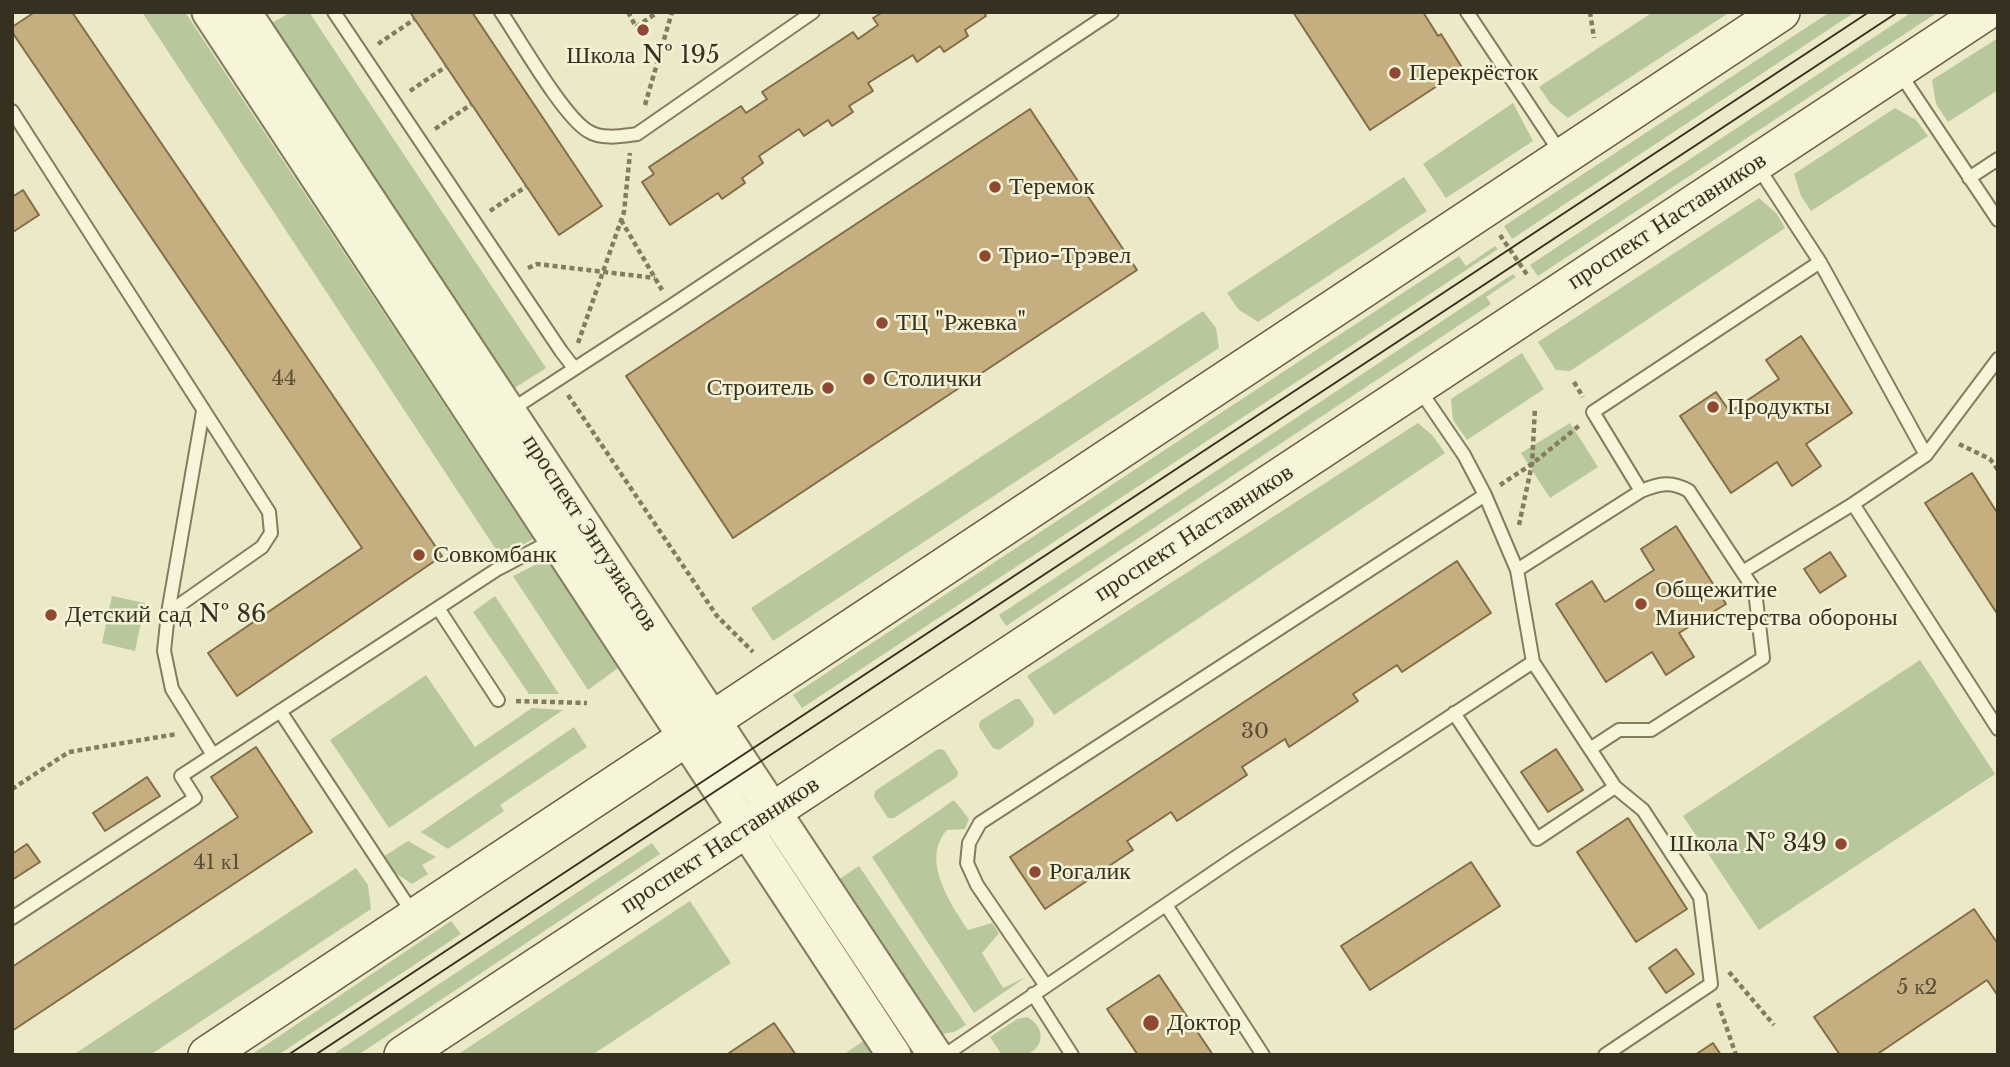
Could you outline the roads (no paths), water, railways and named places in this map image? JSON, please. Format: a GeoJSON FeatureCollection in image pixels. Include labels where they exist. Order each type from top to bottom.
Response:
{"type":"FeatureCollection","features":[{"type":"Feature","properties":{"kind":"main road"},"geometry":{"type":"LineString","coordinates":[[207,1055],[1781,12]]}},
{"type":"Feature","properties":{"kind":"main road","name":"проспект Наставников"},"geometry":{"type":"LineString","coordinates":[[403,1055],[1985,12]]}},
{"type":"Feature","properties":{"kind":"street","name":"проспект Энтузиастов"},"geometry":{"type":"LineString","coordinates":[[209,12],[244,27],[497,420],[759,819],[935,1055]]}},
{"type":"Feature","properties":{"kind":"street","name":"проспект Энтузиастов"},"geometry":{"type":"LineString","coordinates":[[759,819],[894,1055]]}},
{"type":"Feature","properties":{"kind":"lane"},"geometry":{"type":"LineString","coordinates":[[334,12],[574,368]]}},
{"type":"Feature","properties":{"kind":"lane"},"geometry":{"type":"LineString","coordinates":[[501,12],[570,115],[590,132],[613,137],[637,134],[813,12]]}},
{"type":"Feature","properties":{"kind":"lane"},"geometry":{"type":"LineString","coordinates":[[497,420],[1112,12]]}},
{"type":"Feature","properties":{"kind":"lane"},"geometry":{"type":"LineString","coordinates":[[1467,12],[1562,156]]}},
{"type":"Feature","properties":{"kind":"lane"},"geometry":{"type":"LineString","coordinates":[[1897,69],[1998,220]]}},
{"type":"Feature","properties":{"kind":"lane"},"geometry":{"type":"LineString","coordinates":[[12,111],[269,512],[271,533],[262,547],[168,613]]}},
{"type":"Feature","properties":{"kind":"lane"},"geometry":{"type":"LineString","coordinates":[[1969,178],[1998,159]]}},
{"type":"Feature","properties":{"kind":"lane"},"geometry":{"type":"LineString","coordinates":[[1755,162],[1820,262],[1926,455]]}},
{"type":"Feature","properties":{"kind":"lane"},"geometry":{"type":"LineString","coordinates":[[1642,491],[1593,412],[1820,262]]}},
{"type":"Feature","properties":{"kind":"lane"},"geometry":{"type":"LineString","coordinates":[[1744,571],[1926,455],[1998,359]]}},
{"type":"Feature","properties":{"kind":"lane"},"geometry":{"type":"LineString","coordinates":[[1416,386],[1464,455],[1485,495],[1517,570],[1533,662],[1615,787],[1643,810],[1700,897],[1711,984],[1605,1055]]}},
{"type":"Feature","properties":{"kind":"lane"},"geometry":{"type":"LineString","coordinates":[[202,411],[164,651],[172,688],[213,755]]}},
{"type":"Feature","properties":{"kind":"lane"},"geometry":{"type":"LineString","coordinates":[[1517,570],[1642,491],[1658,484],[1676,484],[1689,491],[1755,591],[1763,658],[1651,730],[1619,730],[1590,749]]}},
{"type":"Feature","properties":{"kind":"lane"},"geometry":{"type":"LineString","coordinates":[[1046,986],[977,885],[967,863],[969,843],[980,822],[1485,495]]}},
{"type":"Feature","properties":{"kind":"lane"},"geometry":{"type":"LineString","coordinates":[[1853,504],[1998,729]]}},
{"type":"Feature","properties":{"kind":"lane"},"geometry":{"type":"LineString","coordinates":[[12,918],[195,798],[181,776],[496,570],[569,530]]}},
{"type":"Feature","properties":{"kind":"lane"},"geometry":{"type":"LineString","coordinates":[[438,608],[498,700]]}},
{"type":"Feature","properties":{"kind":"lane"},"geometry":{"type":"LineString","coordinates":[[946,1055],[1033,994],[1533,662]]}},
{"type":"Feature","properties":{"kind":"lane"},"geometry":{"type":"LineString","coordinates":[[280,711],[415,916]]}},
{"type":"Feature","properties":{"kind":"lane"},"geometry":{"type":"LineString","coordinates":[[1454,713],[1537,839],[1615,787]]}},
{"type":"Feature","properties":{"kind":"lane"},"geometry":{"type":"LineString","coordinates":[[1166,905],[1263,1055]]}},
{"type":"Feature","properties":{"kind":"lane"},"geometry":{"type":"LineString","coordinates":[[1033,994],[1072,1055]]}},
{"type":"Feature","properties":{"kind":"tram line"},"geometry":{"type":"LineString","coordinates":[[288,1055],[1869,12]]}},
{"type":"Feature","properties":{"kind":"tram line"},"geometry":{"type":"LineString","coordinates":[[315,1055],[1898,12]]}},
{"type":"Feature","properties":{"kind":"place","name":"Школа № 195"},"geometry":{"type":"Point","coordinates":[643,30]}},
{"type":"Feature","properties":{"kind":"place","name":"Перекрёсток"},"geometry":{"type":"Point","coordinates":[1395,73]}},
{"type":"Feature","properties":{"kind":"place","name":"Теремок"},"geometry":{"type":"Point","coordinates":[995,187]}},
{"type":"Feature","properties":{"kind":"place","name":"Трио-Трэвел"},"geometry":{"type":"Point","coordinates":[985,256]}},
{"type":"Feature","properties":{"kind":"place","name":"ТЦ \"Ржевка\""},"geometry":{"type":"Point","coordinates":[882,323]}},
{"type":"Feature","properties":{"kind":"place","name":"Столички"},"geometry":{"type":"Point","coordinates":[869,379]}},
{"type":"Feature","properties":{"kind":"place","name":"Строитель"},"geometry":{"type":"Point","coordinates":[828,388]}},
{"type":"Feature","properties":{"kind":"place","name":"Продукты"},"geometry":{"type":"Point","coordinates":[1713,407]}},
{"type":"Feature","properties":{"kind":"place","name":"Совкомбанк"},"geometry":{"type":"Point","coordinates":[419,555]}},
{"type":"Feature","properties":{"kind":"place","name":"Общежитие Министерства обороны"},"geometry":{"type":"Point","coordinates":[1641,604]}},
{"type":"Feature","properties":{"kind":"place","name":"Детский сад № 86"},"geometry":{"type":"Point","coordinates":[51,615]}},
{"type":"Feature","properties":{"kind":"place","name":"Школа № 349"},"geometry":{"type":"Point","coordinates":[1841,844]}},
{"type":"Feature","properties":{"kind":"place","name":"Рогалик"},"geometry":{"type":"Point","coordinates":[1035,872]}},
{"type":"Feature","properties":{"kind":"place","name":"Доктор"},"geometry":{"type":"Point","coordinates":[1151,1023]}}]}
